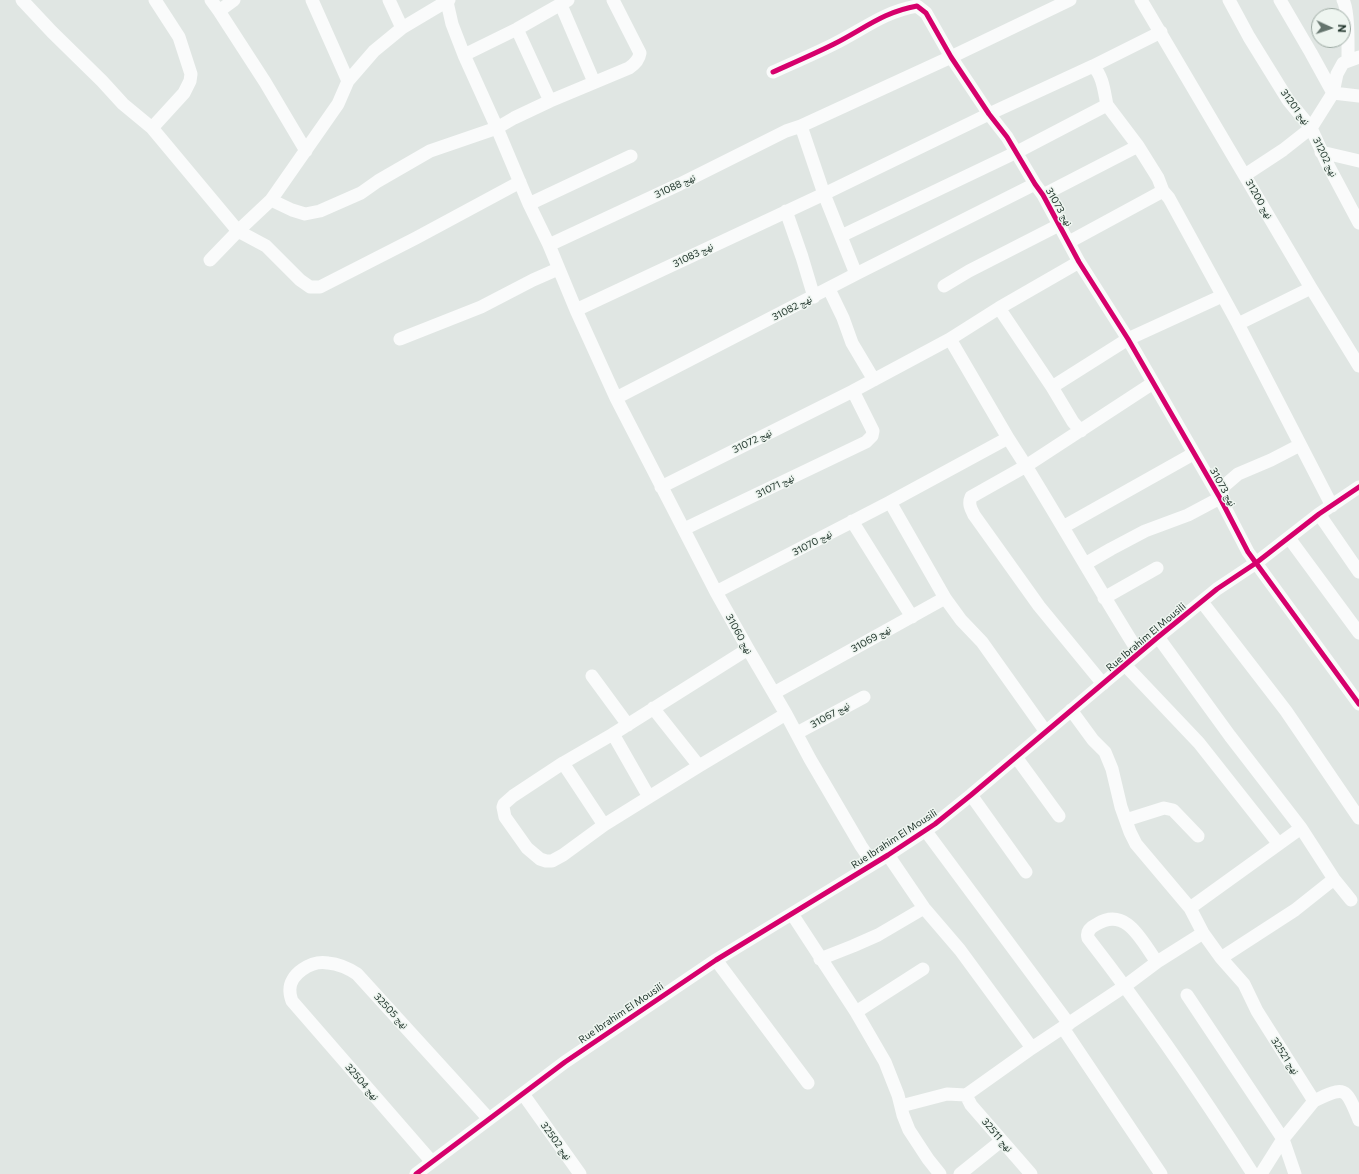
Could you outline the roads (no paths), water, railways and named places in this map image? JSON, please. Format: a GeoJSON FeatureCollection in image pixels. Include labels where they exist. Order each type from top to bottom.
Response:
{"type":"FeatureCollection","features":[{"type":"Feature","properties":{"kind":"street"},"geometry":{"type":"LineString","coordinates":[[22,0],[123,104],[152,128],[238,231],[266,246],[300,280],[310,287],[320,287],[416,238],[520,182]]}},
{"type":"Feature","properties":{"kind":"street"},"geometry":{"type":"LineString","coordinates":[[152,128],[184,93],[190,81],[191,74],[179,38],[155,0]]}},
{"type":"Feature","properties":{"kind":"street"},"geometry":{"type":"LineString","coordinates":[[211,0],[265,82],[306,151]]}},
{"type":"Feature","properties":{"kind":"street"},"geometry":{"type":"LineString","coordinates":[[219,11],[234,0]]}},
{"type":"Feature","properties":{"kind":"street"},"geometry":{"type":"LineString","coordinates":[[312,0],[348,81]]}},
{"type":"Feature","properties":{"kind":"street"},"geometry":{"type":"LineString","coordinates":[[389,0],[402,28]]}},
{"type":"Feature","properties":{"kind":"street"},"geometry":{"type":"LineString","coordinates":[[271,200],[292,210],[306,214],[320,211],[361,193],[378,181],[430,151],[498,128],[514,118],[550,101],[629,68],[639,58],[640,53],[613,0]]}},
{"type":"Feature","properties":{"kind":"street","name":"نهج 31088"},"geometry":{"type":"LineString","coordinates":[[549,244],[680,184],[786,131],[801,126],[951,57],[1070,0]]}},
{"type":"Feature","properties":{"kind":"street","name":"نهج 31200"},"geometry":{"type":"LineString","coordinates":[[1141,0],[1311,288],[1359,366]]}},
{"type":"Feature","properties":{"kind":"street","name":"نهج 31201"},"geometry":{"type":"LineString","coordinates":[[1229,0],[1288,100],[1311,128],[1283,150],[1245,175]]}},
{"type":"Feature","properties":{"kind":"street"},"geometry":{"type":"LineString","coordinates":[[1280,0],[1333,93],[1359,96]]}},
{"type":"Feature","properties":{"kind":"street"},"geometry":{"type":"LineString","coordinates":[[1343,0],[1345,4],[1347,28],[1354,59]]}},
{"type":"Feature","properties":{"kind":"street"},"geometry":{"type":"LineString","coordinates":[[210,260],[271,200],[338,104],[348,81],[374,51],[402,28],[448,1],[452,24],[464,56],[498,128],[529,204],[549,244],[576,310]]}},
{"type":"Feature","properties":{"kind":"street"},"geometry":{"type":"LineString","coordinates":[[464,56],[517,29],[564,2],[594,82]]}},
{"type":"Feature","properties":{"kind":"street","name":"نهج 31073"},"geometry":{"type":"LineString","coordinates":[[772,72],[834,44],[877,19],[901,8],[919,3],[951,57],[989,114],[1007,137],[1043,195],[1079,262],[1128,339],[1256,563],[1359,704]]}},
{"type":"Feature","properties":{"kind":"street"},"geometry":{"type":"LineString","coordinates":[[517,29],[550,101]]}},
{"type":"Feature","properties":{"kind":"street"},"geometry":{"type":"LineString","coordinates":[[824,194],[1161,32]]}},
{"type":"Feature","properties":{"kind":"street","name":"نهج 31202"},"geometry":{"type":"LineString","coordinates":[[1354,59],[1343,63],[1338,74],[1333,93],[1311,128],[1321,152],[1359,223]]}},
{"type":"Feature","properties":{"kind":"street"},"geometry":{"type":"LineString","coordinates":[[1093,66],[1097,69],[1101,79],[1107,105],[1138,146],[1158,178],[1163,191],[1169,198],[1238,324],[1332,506]]}},
{"type":"Feature","properties":{"kind":"street"},"geometry":{"type":"LineString","coordinates":[[841,236],[1016,152],[1107,105]]}},
{"type":"Feature","properties":{"kind":"street"},"geometry":{"type":"LineString","coordinates":[[801,126],[824,194],[856,274]]}},
{"type":"Feature","properties":{"kind":"street"},"geometry":{"type":"LineString","coordinates":[[1043,195],[1138,146]]}},
{"type":"Feature","properties":{"kind":"street"},"geometry":{"type":"LineString","coordinates":[[1321,152],[1359,161]]}},
{"type":"Feature","properties":{"kind":"street"},"geometry":{"type":"LineString","coordinates":[[529,204],[631,156]]}},
{"type":"Feature","properties":{"kind":"street","name":"نهج 31082"},"geometry":{"type":"LineString","coordinates":[[616,398],[856,274],[1035,184]]}},
{"type":"Feature","properties":{"kind":"street"},"geometry":{"type":"LineString","coordinates":[[1069,242],[1163,191]]}},
{"type":"Feature","properties":{"kind":"street","name":"نهج 31083"},"geometry":{"type":"LineString","coordinates":[[576,310],[824,194]]}},
{"type":"Feature","properties":{"kind":"street"},"geometry":{"type":"LineString","coordinates":[[786,211],[814,297]]}},
{"type":"Feature","properties":{"kind":"street"},"geometry":{"type":"LineString","coordinates":[[944,286],[969,271],[1059,225]]}},
{"type":"Feature","properties":{"kind":"street","name":"نهج 31072"},"geometry":{"type":"LineString","coordinates":[[661,487],[874,380],[950,339],[999,308],[1079,262]]}},
{"type":"Feature","properties":{"kind":"street"},"geometry":{"type":"LineString","coordinates":[[400,339],[481,307],[558,269]]}},
{"type":"Feature","properties":{"kind":"street"},"geometry":{"type":"LineString","coordinates":[[1238,324],[1311,288]]}},
{"type":"Feature","properties":{"kind":"street"},"geometry":{"type":"LineString","coordinates":[[829,289],[843,318],[852,343],[874,380]]}},
{"type":"Feature","properties":{"kind":"street"},"geometry":{"type":"LineString","coordinates":[[1052,387],[1128,339],[1222,296]]}},
{"type":"Feature","properties":{"kind":"street"},"geometry":{"type":"LineString","coordinates":[[999,308],[1052,387],[1073,422],[1081,431]]}},
{"type":"Feature","properties":{"kind":"street","name":"نهج 31060"},"geometry":{"type":"LineString","coordinates":[[576,310],[616,398],[716,592],[837,806],[873,864]]}},
{"type":"Feature","properties":{"kind":"street"},"geometry":{"type":"LineString","coordinates":[[950,339],[1008,438],[1064,527],[1104,598],[1139,653]]}},
{"type":"Feature","properties":{"kind":"street"},"geometry":{"type":"LineString","coordinates":[[1103,684],[1039,606],[974,515],[969,501],[975,494],[1026,466],[1152,383]]}},
{"type":"Feature","properties":{"kind":"street","name":"نهج 31071"},"geometry":{"type":"LineString","coordinates":[[684,529],[866,442],[872,436],[873,431],[848,393]]}},
{"type":"Feature","properties":{"kind":"street","name":"نهج 31070"},"geometry":{"type":"LineString","coordinates":[[716,592],[890,502],[1008,438]]}},
{"type":"Feature","properties":{"kind":"street"},"geometry":{"type":"LineString","coordinates":[[1085,564],[1145,531],[1188,515],[1220,498],[1224,486],[1238,474],[1271,460],[1300,445]]}},
{"type":"Feature","properties":{"kind":"street"},"geometry":{"type":"LineString","coordinates":[[1064,527],[1193,454]]}},
{"type":"Feature","properties":{"kind":"street","name":"Rue Ibrahim El Mousili"},"geometry":{"type":"LineString","coordinates":[[416,1174],[565,1062],[716,960],[888,855],[935,824],[972,795],[1071,710],[1217,589],[1256,563],[1319,514],[1359,487]]}},
{"type":"Feature","properties":{"kind":"street"},"geometry":{"type":"LineString","coordinates":[[890,502],[945,598],[961,620],[982,642],[1046,732]]}},
{"type":"Feature","properties":{"kind":"street"},"geometry":{"type":"LineString","coordinates":[[1319,514],[1359,572]]}},
{"type":"Feature","properties":{"kind":"street"},"geometry":{"type":"LineString","coordinates":[[852,521],[912,617]]}},
{"type":"Feature","properties":{"kind":"street"},"geometry":{"type":"LineString","coordinates":[[1289,538],[1359,633]]}},
{"type":"Feature","properties":{"kind":"street"},"geometry":{"type":"LineString","coordinates":[[1104,598],[1157,568]]}},
{"type":"Feature","properties":{"kind":"street","name":"نهج 31069"},"geometry":{"type":"LineString","coordinates":[[774,693],[945,598]]}},
{"type":"Feature","properties":{"kind":"street"},"geometry":{"type":"LineString","coordinates":[[1202,602],[1286,711],[1359,818]]}},
{"type":"Feature","properties":{"kind":"street"},"geometry":{"type":"LineString","coordinates":[[1158,637],[1230,736],[1301,828],[1334,879],[1351,900]]}},
{"type":"Feature","properties":{"kind":"street"},"geometry":{"type":"LineString","coordinates":[[748,649],[628,725],[563,763],[513,796],[504,804],[503,807],[505,817],[527,848],[540,859],[546,861],[552,860],[563,855],[604,825],[786,714]]}},
{"type":"Feature","properties":{"kind":"street"},"geometry":{"type":"LineString","coordinates":[[1125,666],[1199,743],[1278,843]]}},
{"type":"Feature","properties":{"kind":"street"},"geometry":{"type":"LineString","coordinates":[[592,676],[628,725]]}},
{"type":"Feature","properties":{"kind":"street","name":"نهج 31067"},"geometry":{"type":"LineString","coordinates":[[797,733],[864,697]]}},
{"type":"Feature","properties":{"kind":"street"},"geometry":{"type":"LineString","coordinates":[[653,708],[699,766]]}},
{"type":"Feature","properties":{"kind":"street","name":"نهج 32521"},"geometry":{"type":"LineString","coordinates":[[1071,710],[1093,740],[1105,752],[1112,769],[1121,807],[1136,844],[1190,908],[1203,933],[1221,958],[1244,984],[1256,1011],[1314,1101]]}},
{"type":"Feature","properties":{"kind":"street"},"geometry":{"type":"LineString","coordinates":[[613,734],[650,797]]}},
{"type":"Feature","properties":{"kind":"street"},"geometry":{"type":"LineString","coordinates":[[1016,757],[1059,816]]}},
{"type":"Feature","properties":{"kind":"street"},"geometry":{"type":"LineString","coordinates":[[563,763],[604,825]]}},
{"type":"Feature","properties":{"kind":"street"},"geometry":{"type":"LineString","coordinates":[[972,795],[1026,872]]}},
{"type":"Feature","properties":{"kind":"street"},"geometry":{"type":"LineString","coordinates":[[1126,820],[1164,808],[1173,810],[1198,836]]}},
{"type":"Feature","properties":{"kind":"street"},"geometry":{"type":"LineString","coordinates":[[1190,908],[1278,843],[1301,828]]}},
{"type":"Feature","properties":{"kind":"street"},"geometry":{"type":"LineString","coordinates":[[925,830],[1066,1026],[1161,1174]]}},
{"type":"Feature","properties":{"kind":"street"},"geometry":{"type":"LineString","coordinates":[[888,855],[924,908],[960,950],[1032,1048]]}},
{"type":"Feature","properties":{"kind":"street"},"geometry":{"type":"LineString","coordinates":[[1221,958],[1295,910],[1334,879]]}},
{"type":"Feature","properties":{"kind":"street"},"geometry":{"type":"LineString","coordinates":[[820,959],[878,935],[924,908]]}},
{"type":"Feature","properties":{"kind":"street"},"geometry":{"type":"LineString","coordinates":[[792,914],[856,1012],[885,1062],[898,1095],[909,1130],[940,1174]]}},
{"type":"Feature","properties":{"kind":"street"},"geometry":{"type":"LineString","coordinates":[[1157,962],[1130,925],[1122,920],[1113,918],[1102,920],[1092,926],[1088,933],[1088,938],[1125,986],[1214,1114],[1252,1174]]}},
{"type":"Feature","properties":{"kind":"street"},"geometry":{"type":"LineString","coordinates":[[901,1106],[947,1094],[966,1095],[1032,1048],[1125,986],[1157,962],[1203,933]]}},
{"type":"Feature","properties":{"kind":"street"},"geometry":{"type":"LineString","coordinates":[[716,960],[808,1084]]}},
{"type":"Feature","properties":{"kind":"street","name":"نهج 32505"},"geometry":{"type":"LineString","coordinates":[[292,1001],[289,991],[293,980],[300,970],[313,964],[326,962],[345,967],[357,974],[489,1119]]}},
{"type":"Feature","properties":{"kind":"street"},"geometry":{"type":"LineString","coordinates":[[856,1012],[923,969]]}},
{"type":"Feature","properties":{"kind":"street"},"geometry":{"type":"LineString","coordinates":[[1187,996],[1283,1139],[1295,1174]]}},
{"type":"Feature","properties":{"kind":"street","name":"نهج 32504"},"geometry":{"type":"LineString","coordinates":[[292,1001],[432,1162]]}},
{"type":"Feature","properties":{"kind":"street"},"geometry":{"type":"LineString","coordinates":[[1261,1174],[1283,1139],[1296,1125],[1314,1101],[1331,1093],[1341,1091],[1345,1093],[1351,1102],[1359,1120]]}},
{"type":"Feature","properties":{"kind":"street","name":"نهج 32502"},"geometry":{"type":"LineString","coordinates":[[523,1094],[580,1174]]}},
{"type":"Feature","properties":{"kind":"street","name":"نهج 32511"},"geometry":{"type":"LineString","coordinates":[[966,1095],[971,1105],[1031,1174]]}},
{"type":"Feature","properties":{"kind":"street"},"geometry":{"type":"LineString","coordinates":[[960,1174],[1001,1141]]}}]}
